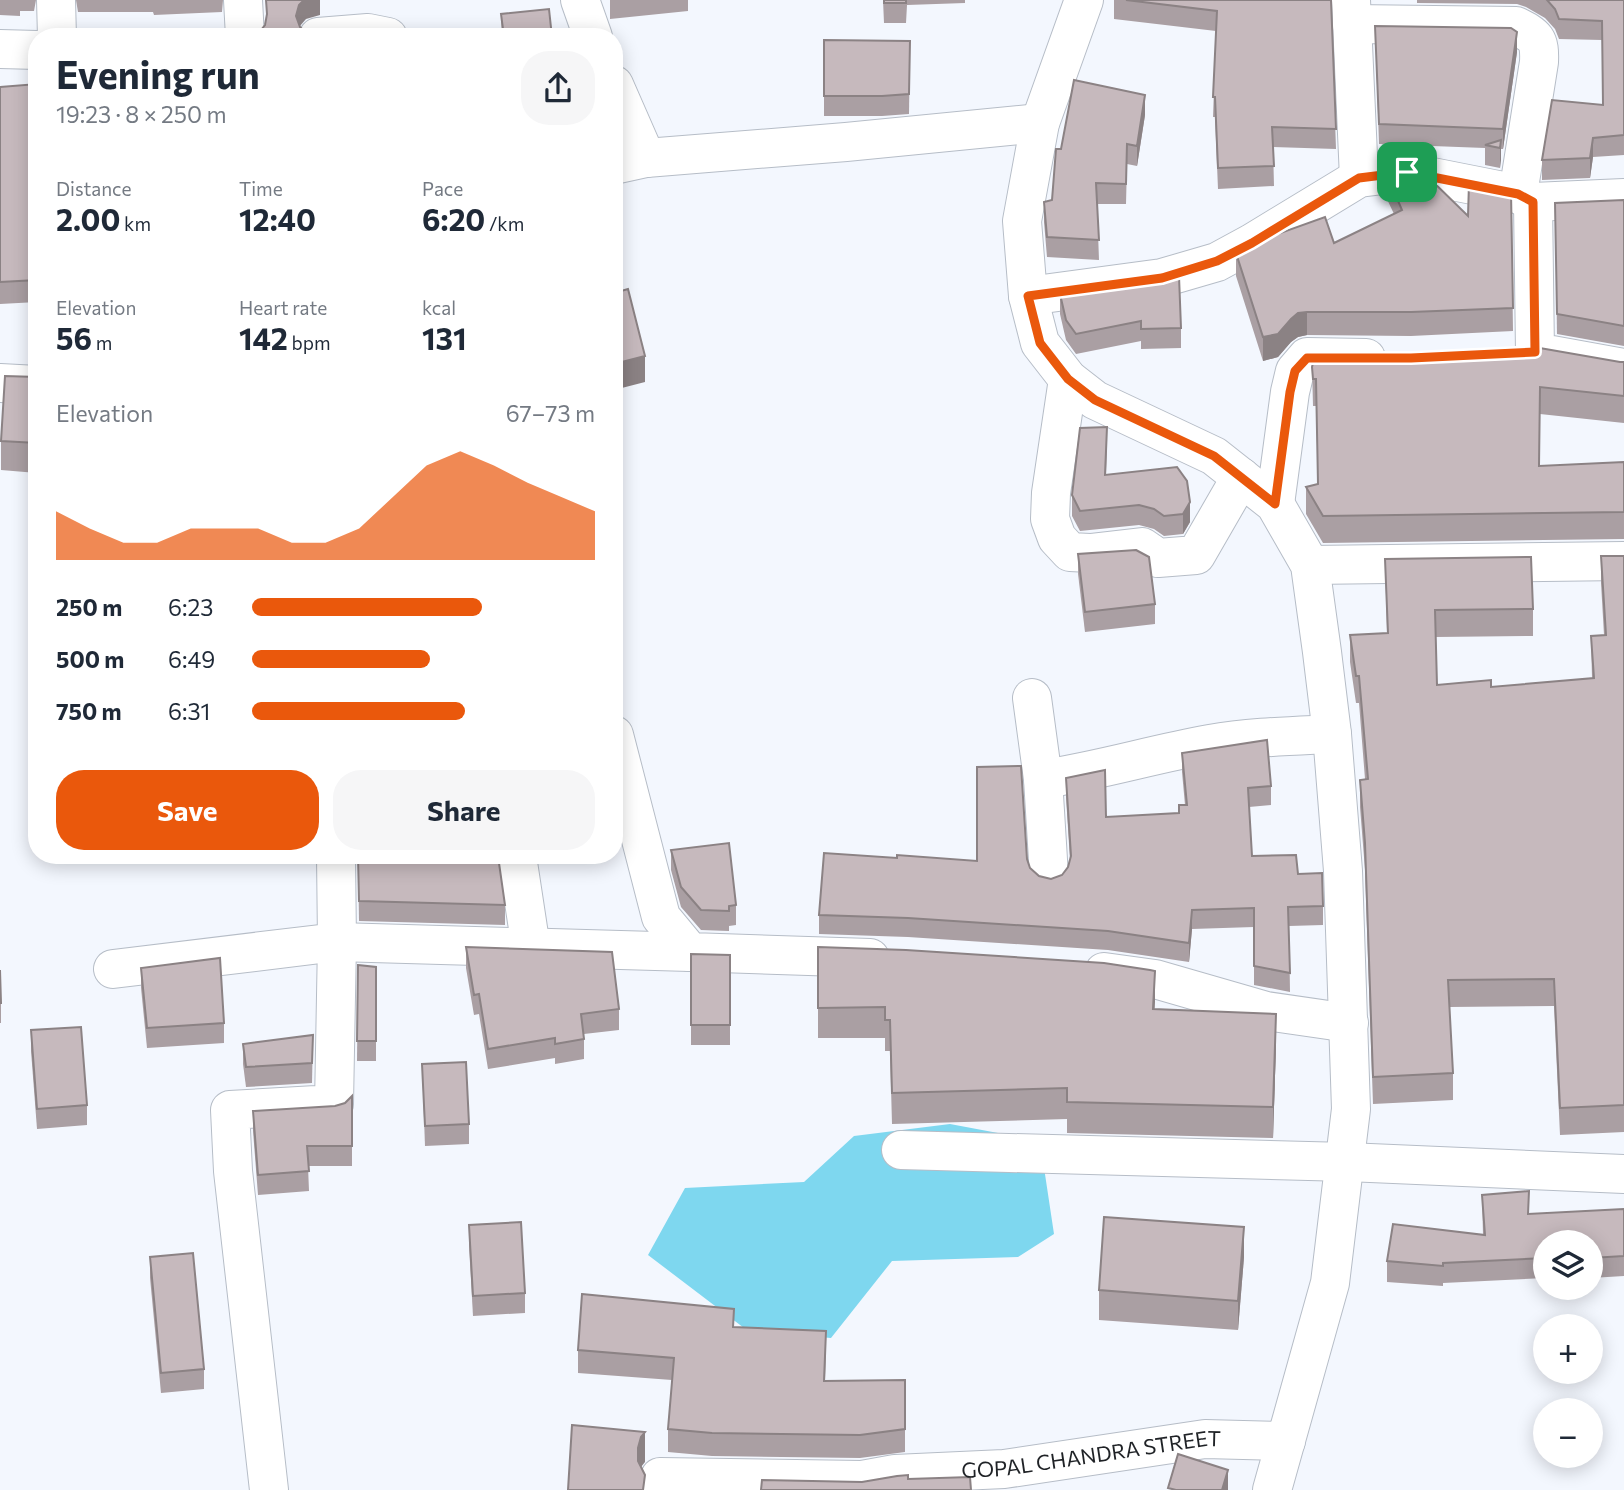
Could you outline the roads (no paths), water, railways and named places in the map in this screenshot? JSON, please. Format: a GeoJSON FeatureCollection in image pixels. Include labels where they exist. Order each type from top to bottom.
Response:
{"type":"FeatureCollection","features":[{"type":"Feature","properties":{"kind":"street"},"geometry":{"type":"LineString","coordinates":[[56,0],[57,28]]}},
{"type":"Feature","properties":{"kind":"street"},"geometry":{"type":"LineString","coordinates":[[243,0],[244,28]]}},
{"type":"Feature","properties":{"kind":"street"},"geometry":{"type":"LineString","coordinates":[[580,0],[590,28]]}},
{"type":"Feature","properties":{"kind":"street"},"geometry":{"type":"LineString","coordinates":[[1084,0],[1040,123],[1022,221],[1028,296],[1040,343],[1068,379],[1095,400],[1214,456],[1275,504],[1310,565],[1332,734],[1343,871],[1349,1023],[1351,1109],[1347,1162],[1331,1283],[1272,1490]]}},
{"type":"Feature","properties":{"kind":"street"},"geometry":{"type":"LineString","coordinates":[[1359,178],[1351,12],[1516,26],[1532,34],[1540,45],[1525,198],[1521,353],[1624,368]]}},
{"type":"Feature","properties":{"kind":"street"},"geometry":{"type":"LineString","coordinates":[[0,48],[28,50]]}},
{"type":"Feature","properties":{"kind":"street"},"geometry":{"type":"LineString","coordinates":[[623,128],[630,162],[1040,123]]}},
{"type":"Feature","properties":{"kind":"street"},"geometry":{"type":"LineString","coordinates":[[1028,296],[1162,278],[1217,261],[1252,243],[1359,178],[1407,172],[1525,198],[1624,198]]}},
{"type":"Feature","properties":{"kind":"street"},"geometry":{"type":"LineString","coordinates":[[1275,504],[1295,371],[1307,358],[1398,358]]}},
{"type":"Feature","properties":{"kind":"street"},"geometry":{"type":"LineString","coordinates":[[1068,379],[1051,493],[1050,519],[1057,538],[1070,552],[1090,553],[1142,547],[1158,558],[1196,555],[1241,477]]}},
{"type":"Feature","properties":{"kind":"street"},"geometry":{"type":"LineString","coordinates":[[0,383],[28,385]]}},
{"type":"Feature","properties":{"kind":"street"},"geometry":{"type":"LineString","coordinates":[[1310,565],[1624,561]]}},
{"type":"Feature","properties":{"kind":"street"},"geometry":{"type":"LineString","coordinates":[[1032,698],[1042,779],[1049,876]]}},
{"type":"Feature","properties":{"kind":"street"},"geometry":{"type":"LineString","coordinates":[[1042,779],[1086,773],[1142,757],[1213,744],[1332,734]]}},
{"type":"Feature","properties":{"kind":"street"},"geometry":{"type":"LineString","coordinates":[[623,770],[661,917],[690,952]]}},
{"type":"Feature","properties":{"kind":"street"},"geometry":{"type":"LineString","coordinates":[[269,1490],[233,1171],[230,1110],[334,1104],[336,864]]}},
{"type":"Feature","properties":{"kind":"street"},"geometry":{"type":"LineString","coordinates":[[518,864],[531,948]]}},
{"type":"Feature","properties":{"kind":"street"},"geometry":{"type":"LineString","coordinates":[[113,969],[337,942],[908,960]]}},
{"type":"Feature","properties":{"kind":"street"},"geometry":{"type":"LineString","coordinates":[[1067,970],[1155,979],[1266,1011],[1349,1023]]}},
{"type":"Feature","properties":{"kind":"street"},"geometry":{"type":"LineString","coordinates":[[901,1150],[1347,1162],[1624,1174]]}},
{"type":"Feature","properties":{"kind":"street","name":"GOPAL CHANDRA STREET"},"geometry":{"type":"LineString","coordinates":[[660,1490],[660,1477],[862,1480],[895,1474],[1004,1469],[1205,1439],[1286,1441]]}},
{"type":"Feature","properties":{"kind":"water"},"geometry":{"type":"Polygon","coordinates":[[[950,1124],[1040,1141],[1054,1234],[1018,1257],[892,1261],[831,1338],[748,1331],[648,1255],[685,1188],[804,1182],[854,1136],[950,1124]]]}}]}
